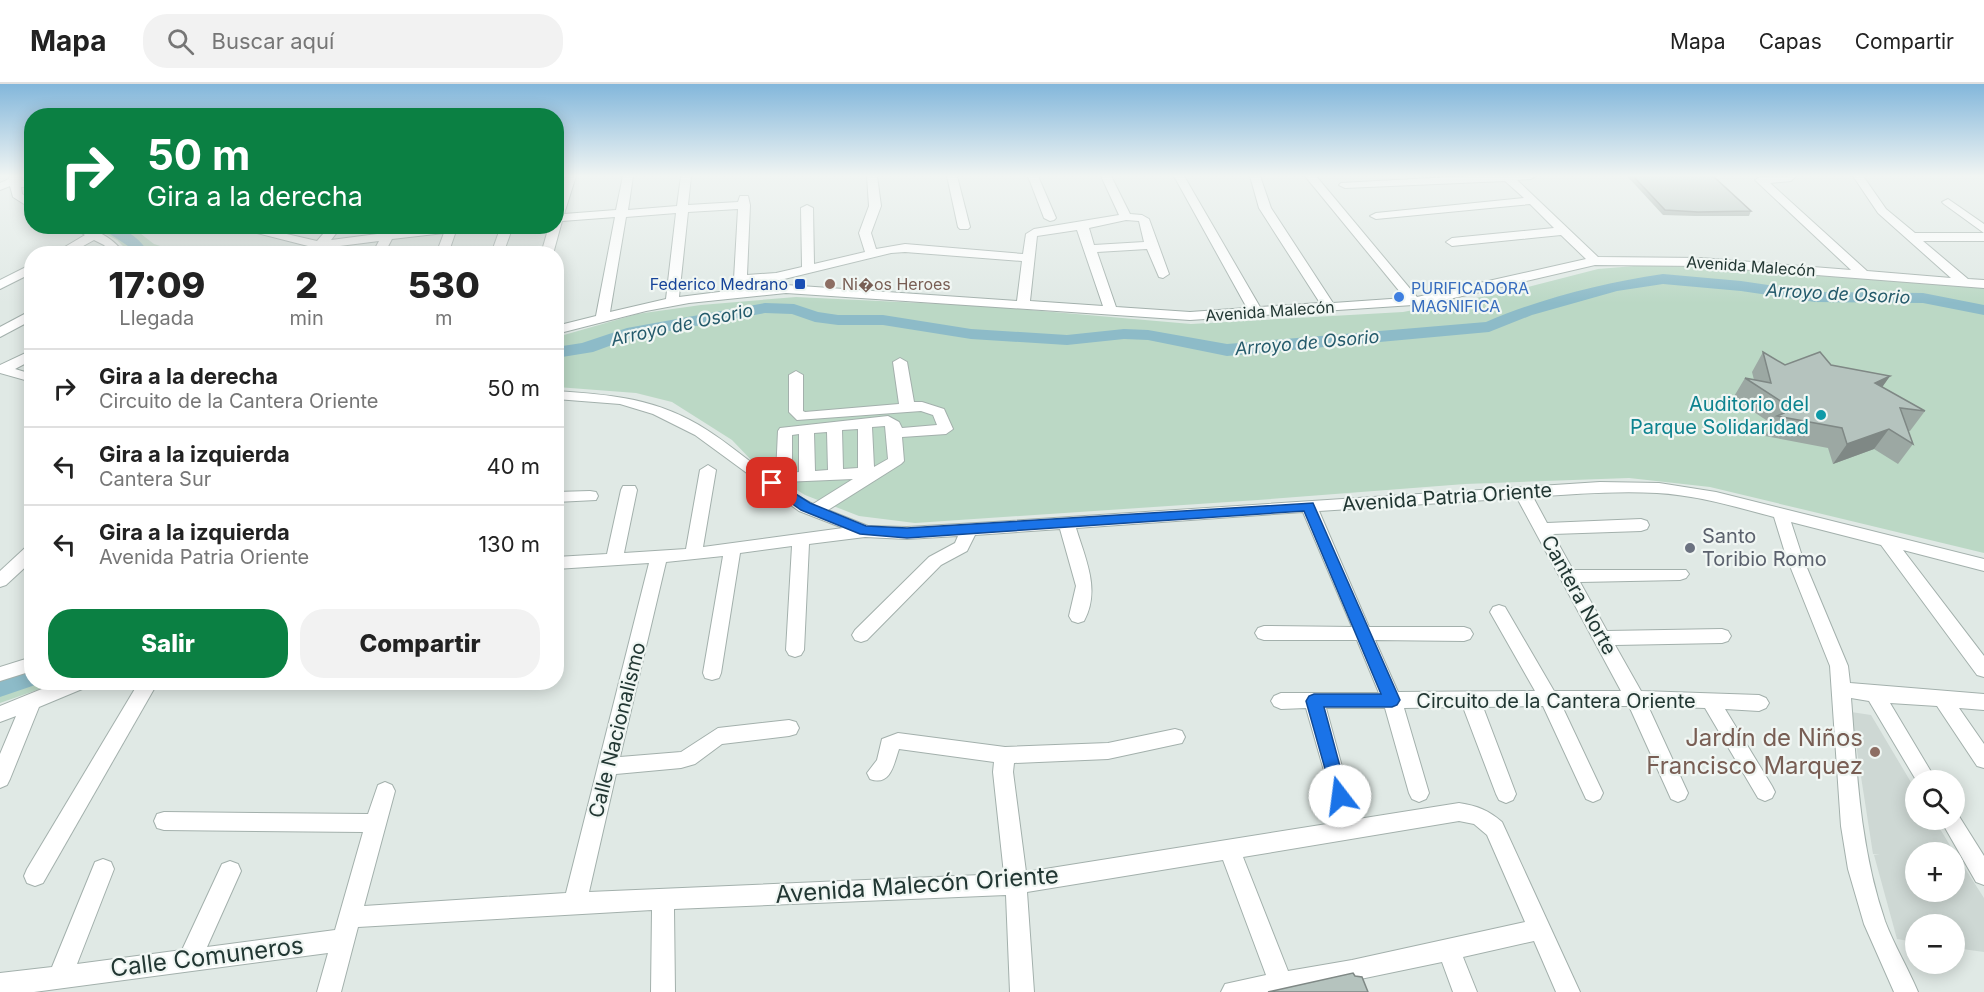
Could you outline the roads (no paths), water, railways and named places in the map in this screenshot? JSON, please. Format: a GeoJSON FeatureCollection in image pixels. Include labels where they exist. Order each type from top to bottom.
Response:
{"type":"FeatureCollection","features":[{"type":"Feature","properties":{"kind":"street"},"geometry":{"type":"LineString","coordinates":[[564,220],[580,218]]}},
{"type":"Feature","properties":{"kind":"street"},"geometry":{"type":"LineString","coordinates":[[602,318],[620,218]]}},
{"type":"Feature","properties":{"kind":"street"},"geometry":{"type":"LineString","coordinates":[[672,302],[681,218]]}},
{"type":"Feature","properties":{"kind":"street"},"geometry":{"type":"LineString","coordinates":[[743,218],[740,286],[870,253],[905,248],[1027,258]]}},
{"type":"Feature","properties":{"kind":"street"},"geometry":{"type":"LineString","coordinates":[[807,218],[808,269]]}},
{"type":"Feature","properties":{"kind":"street"},"geometry":{"type":"LineString","coordinates":[[870,253],[865,233],[871,218]]}},
{"type":"Feature","properties":{"kind":"street"},"geometry":{"type":"LineString","coordinates":[[962,218],[964,228]]}},
{"type":"Feature","properties":{"kind":"street"},"geometry":{"type":"LineString","coordinates":[[1023,303],[1027,258],[1032,234],[1119,218]]}},
{"type":"Feature","properties":{"kind":"street"},"geometry":{"type":"LineString","coordinates":[[1138,218],[1143,219],[1147,226],[1151,245],[1163,274]]}},
{"type":"Feature","properties":{"kind":"street"},"geometry":{"type":"LineString","coordinates":[[1203,218],[1256,312]]}},
{"type":"Feature","properties":{"kind":"street"},"geometry":{"type":"LineString","coordinates":[[1272,218],[1329,307]]}},
{"type":"Feature","properties":{"kind":"street"},"geometry":{"type":"LineString","coordinates":[[1345,218],[1414,301]]}},
{"type":"Feature","properties":{"kind":"street"},"geometry":{"type":"LineString","coordinates":[[1550,218],[1595,261]]}},
{"type":"Feature","properties":{"kind":"street"},"geometry":{"type":"LineString","coordinates":[[1802,218],[1864,275]]}},
{"type":"Feature","properties":{"kind":"street"},"geometry":{"type":"LineString","coordinates":[[1890,218],[1965,283]]}},
{"type":"Feature","properties":{"kind":"street"},"geometry":{"type":"LineString","coordinates":[[1969,218],[1984,230]]}},
{"type":"Feature","properties":{"kind":"street"},"geometry":{"type":"LineString","coordinates":[[1082,226],[1111,312]]}},
{"type":"Feature","properties":{"kind":"street"},"geometry":{"type":"LineString","coordinates":[[1452,242],[1563,231]]}},
{"type":"Feature","properties":{"kind":"street"},"geometry":{"type":"LineString","coordinates":[[263,234],[305,246]]}},
{"type":"Feature","properties":{"kind":"street"},"geometry":{"type":"LineString","coordinates":[[319,246],[330,234]]}},
{"type":"Feature","properties":{"kind":"street"},"geometry":{"type":"LineString","coordinates":[[334,246],[411,234]]}},
{"type":"Feature","properties":{"kind":"street"},"geometry":{"type":"LineString","coordinates":[[74,246],[94,235],[112,246]]}},
{"type":"Feature","properties":{"kind":"street"},"geometry":{"type":"LineString","coordinates":[[382,246],[387,237]]}},
{"type":"Feature","properties":{"kind":"street"},"geometry":{"type":"LineString","coordinates":[[1911,237],[1984,237]]}},
{"type":"Feature","properties":{"kind":"street"},"geometry":{"type":"LineString","coordinates":[[1090,249],[1151,245]]}},
{"type":"Feature","properties":{"kind":"street","name":"Avenida Malecón"},"geometry":{"type":"LineString","coordinates":[[564,328],[740,286],[1023,303],[1111,312],[1190,316],[1428,300],[1595,261],[1701,262],[1984,285]]}},
{"type":"Feature","properties":{"kind":"street"},"geometry":{"type":"LineString","coordinates":[[0,285],[24,272]]}},
{"type":"Feature","properties":{"kind":"street"},"geometry":{"type":"LineString","coordinates":[[0,333],[24,319]]}},
{"type":"Feature","properties":{"kind":"street"},"geometry":{"type":"LineString","coordinates":[[2,369],[24,358]]}},
{"type":"Feature","properties":{"kind":"street"},"geometry":{"type":"LineString","coordinates":[[900,362],[907,406]]}},
{"type":"Feature","properties":{"kind":"street"},"geometry":{"type":"LineString","coordinates":[[2,369],[24,376]]}},
{"type":"Feature","properties":{"kind":"street"},"geometry":{"type":"LineString","coordinates":[[796,375],[796,412],[802,417],[907,406],[933,408],[943,417],[946,429],[894,433]]}},
{"type":"Feature","properties":{"kind":"street","name":"Avenida Patria Oriente"},"geometry":{"type":"LineString","coordinates":[[564,396],[621,400],[658,411],[700,432],[810,509],[865,531]]}},
{"type":"Feature","properties":{"kind":"street"},"geometry":{"type":"LineString","coordinates":[[892,422],[894,433],[896,461],[870,472],[840,481],[786,476],[784,434],[789,430],[892,422]]}},
{"type":"Feature","properties":{"kind":"street"},"geometry":{"type":"LineString","coordinates":[[865,423],[870,472]]}},
{"type":"Feature","properties":{"kind":"street"},"geometry":{"type":"LineString","coordinates":[[834,426],[840,481]]}},
{"type":"Feature","properties":{"kind":"street"},"geometry":{"type":"LineString","coordinates":[[806,428],[807,477]]}},
{"type":"Feature","properties":{"kind":"street"},"geometry":{"type":"LineString","coordinates":[[693,554],[708,470]]}},
{"type":"Feature","properties":{"kind":"street"},"geometry":{"type":"LineString","coordinates":[[810,509],[840,481]]}},
{"type":"Feature","properties":{"kind":"street","name":"Avenida Patria Oriente"},"geometry":{"type":"LineString","coordinates":[[564,563],[693,554],[865,531],[907,533],[1600,486],[1659,488],[1716,498],[1977,563]]}},
{"type":"Feature","properties":{"kind":"street"},"geometry":{"type":"LineString","coordinates":[[614,560],[629,490]]}},
{"type":"Feature","properties":{"kind":"street","name":"Cantera Norte"},"geometry":{"type":"LineString","coordinates":[[1522,492],[1635,698],[1678,793]]}},
{"type":"Feature","properties":{"kind":"street"},"geometry":{"type":"LineString","coordinates":[[564,497],[590,495]]}},
{"type":"Feature","properties":{"kind":"street"},"geometry":{"type":"LineString","coordinates":[[1309,507],[1392,700],[1419,793]]}},
{"type":"Feature","properties":{"kind":"street"},"geometry":{"type":"LineString","coordinates":[[1781,514],[1794,556],[1833,646],[1839,666],[1851,826],[1859,869],[1875,924],[1906,992]]}},
{"type":"Feature","properties":{"kind":"street"},"geometry":{"type":"LineString","coordinates":[[1066,523],[1085,586],[1078,616]]}},
{"type":"Feature","properties":{"kind":"street"},"geometry":{"type":"LineString","coordinates":[[1543,530],[1641,525]]}},
{"type":"Feature","properties":{"kind":"street"},"geometry":{"type":"LineString","coordinates":[[861,635],[935,561],[961,547],[970,529]]}},
{"type":"Feature","properties":{"kind":"street"},"geometry":{"type":"LineString","coordinates":[[795,650],[801,540]]}},
{"type":"Feature","properties":{"kind":"street"},"geometry":{"type":"LineString","coordinates":[[1887,541],[1984,670]]}},
{"type":"Feature","properties":{"kind":"street"},"geometry":{"type":"LineString","coordinates":[[712,673],[733,548]]}},
{"type":"Feature","properties":{"kind":"street","name":"Calle Nacionalismo"},"geometry":{"type":"LineString","coordinates":[[575,903],[659,557]]}},
{"type":"Feature","properties":{"kind":"street"},"geometry":{"type":"LineString","coordinates":[[0,581],[24,558]]}},
{"type":"Feature","properties":{"kind":"street"},"geometry":{"type":"LineString","coordinates":[[1977,563],[1984,577]]}},
{"type":"Feature","properties":{"kind":"street"},"geometry":{"type":"LineString","coordinates":[[1568,576],[1680,574]]}},
{"type":"Feature","properties":{"kind":"street"},"geometry":{"type":"LineString","coordinates":[[1499,612],[1550,699],[1593,793]]}},
{"type":"Feature","properties":{"kind":"street"},"geometry":{"type":"LineString","coordinates":[[1264,633],[1464,634]]}},
{"type":"Feature","properties":{"kind":"street"},"geometry":{"type":"LineString","coordinates":[[1602,638],[1722,636]]}},
{"type":"Feature","properties":{"kind":"street"},"geometry":{"type":"LineString","coordinates":[[0,674],[24,665]]}},
{"type":"Feature","properties":{"kind":"street"},"geometry":{"type":"LineString","coordinates":[[1842,688],[1875,694],[1984,702]]}},
{"type":"Feature","properties":{"kind":"street"},"geometry":{"type":"LineString","coordinates":[[0,714],[60,690]]}},
{"type":"Feature","properties":{"kind":"street"},"geometry":{"type":"LineString","coordinates":[[35,876],[144,690]]}},
{"type":"Feature","properties":{"kind":"street"},"geometry":{"type":"LineString","coordinates":[[1875,694],[1920,770]]}},
{"type":"Feature","properties":{"kind":"street","name":"Circuito de la Cantera Oriente"},"geometry":{"type":"LineString","coordinates":[[1281,701],[1635,698],[1759,703]]}},
{"type":"Feature","properties":{"kind":"street"},"geometry":{"type":"LineString","coordinates":[[1470,699],[1506,794]]}},
{"type":"Feature","properties":{"kind":"street"},"geometry":{"type":"LineString","coordinates":[[1943,699],[1984,760]]}},
{"type":"Feature","properties":{"kind":"street"},"geometry":{"type":"LineString","coordinates":[[1314,701],[1340,796]]}},
{"type":"Feature","properties":{"kind":"street"},"geometry":{"type":"LineString","coordinates":[[0,779],[31,702]]}},
{"type":"Feature","properties":{"kind":"street"},"geometry":{"type":"LineString","coordinates":[[1711,702],[1765,792]]}},
{"type":"Feature","properties":{"kind":"street"},"geometry":{"type":"LineString","coordinates":[[609,766],[681,760],[688,758],[718,736],[789,728]]}},
{"type":"Feature","properties":{"kind":"street"},"geometry":{"type":"LineString","coordinates":[[877,773],[886,764],[889,745],[898,741],[1005,755],[1108,751],[1175,737]]}},
{"type":"Feature","properties":{"kind":"street"},"geometry":{"type":"LineString","coordinates":[[1005,755],[1002,772],[1016,884],[1022,992]]}},
{"type":"Feature","properties":{"kind":"street"},"geometry":{"type":"LineString","coordinates":[[329,992],[385,790]]}},
{"type":"Feature","properties":{"kind":"street","name":"Avenida Malecón Oriente"},"geometry":{"type":"LineString","coordinates":[[350,917],[575,903],[1016,884],[1459,812],[1480,816],[1495,829],[1540,929]]}},
{"type":"Feature","properties":{"kind":"street"},"geometry":{"type":"LineString","coordinates":[[164,821],[376,823]]}},
{"type":"Feature","properties":{"kind":"street"},"geometry":{"type":"LineString","coordinates":[[1957,830],[1984,875]]}},
{"type":"Feature","properties":{"kind":"street"},"geometry":{"type":"LineString","coordinates":[[1230,850],[1281,983]]}},
{"type":"Feature","properties":{"kind":"street"},"geometry":{"type":"LineString","coordinates":[[60,976],[103,869]]}},
{"type":"Feature","properties":{"kind":"street"},"geometry":{"type":"LineString","coordinates":[[189,960],[230,871]]}},
{"type":"Feature","properties":{"kind":"street"},"geometry":{"type":"LineString","coordinates":[[663,900],[663,992]]}},
{"type":"Feature","properties":{"kind":"street"},"geometry":{"type":"LineString","coordinates":[[1233,992],[1281,983],[1355,982],[1449,950],[1540,929],[1568,992]]}},
{"type":"Feature","properties":{"kind":"street","name":"Calle Comuneros"},"geometry":{"type":"LineString","coordinates":[[0,985],[343,940]]}},
{"type":"Feature","properties":{"kind":"street"},"geometry":{"type":"LineString","coordinates":[[1449,950],[1465,992]]}},
{"type":"Feature","properties":{"kind":"waterway"},"geometry":{"type":"LineString","coordinates":[[119,234],[136,246]]}},
{"type":"Feature","properties":{"kind":"waterway","name":"Arroyo de Osorio"},"geometry":{"type":"LineString","coordinates":[[564,352],[586,348],[627,333],[765,308],[794,309],[815,317],[838,320],[883,320],[971,334],[1067,340],[1124,334],[1148,335],[1227,350],[1489,327],[1526,311],[1616,286],[1663,279],[1741,286],[1815,297],[1923,298],[1984,310]]}},
{"type":"Feature","properties":{"kind":"waterway"},"geometry":{"type":"LineString","coordinates":[[0,687],[24,679]]}},
{"type":"Feature","properties":{"kind":"place","name":"Federico Medrano"},"geometry":{"type":"Point","coordinates":[800,284]}},
{"type":"Feature","properties":{"kind":"place","name":"Ni�os Heroes"},"geometry":{"type":"Point","coordinates":[830,284]}},
{"type":"Feature","properties":{"kind":"place","name":"PURIFICADORA MAGNIFICA"},"geometry":{"type":"Point","coordinates":[1399,297]}},
{"type":"Feature","properties":{"kind":"place","name":"Auditorio del Parque Solidaridad"},"geometry":{"type":"Point","coordinates":[1821,415]}},
{"type":"Feature","properties":{"kind":"place","name":"Santo Toribio Romo"},"geometry":{"type":"Point","coordinates":[1690,548]}},
{"type":"Feature","properties":{"kind":"place","name":"Jardín de Niños Francisco Marquez"},"geometry":{"type":"Point","coordinates":[1875,752]}}]}
